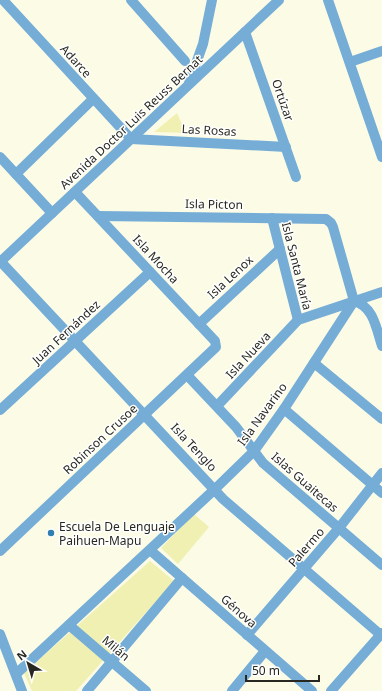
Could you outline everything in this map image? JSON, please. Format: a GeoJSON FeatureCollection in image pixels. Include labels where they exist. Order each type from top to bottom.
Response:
{"type":"FeatureCollection","features":[{"type":"Feature","properties":{"kind":"street","name":"Adarce"},"geometry":{"type":"LineString","coordinates":[[3,0],[131,139]]}},
{"type":"Feature","properties":{"kind":"street"},"geometry":{"type":"LineString","coordinates":[[131,0],[185,61]]}},
{"type":"Feature","properties":{"kind":"street"},"geometry":{"type":"LineString","coordinates":[[188,86],[203,44],[212,0]]}},
{"type":"Feature","properties":{"kind":"street","name":"Avenida Doctor Luis Reuss Bernat"},"geometry":{"type":"LineString","coordinates":[[0,262],[279,0]]}},
{"type":"Feature","properties":{"kind":"street"},"geometry":{"type":"LineString","coordinates":[[328,0],[380,143],[382,157]]}},
{"type":"Feature","properties":{"kind":"street","name":"Ortúzar"},"geometry":{"type":"LineString","coordinates":[[245,32],[296,177]]}},
{"type":"Feature","properties":{"kind":"street"},"geometry":{"type":"LineString","coordinates":[[350,62],[382,51]]}},
{"type":"Feature","properties":{"kind":"street"},"geometry":{"type":"LineString","coordinates":[[16,174],[93,98]]}},
{"type":"Feature","properties":{"kind":"street","name":"Las Rosas"},"geometry":{"type":"LineString","coordinates":[[131,139],[286,147]]}},
{"type":"Feature","properties":{"kind":"street"},"geometry":{"type":"LineString","coordinates":[[0,157],[52,213]]}},
{"type":"Feature","properties":{"kind":"street","name":"Isla Mocha"},"geometry":{"type":"LineString","coordinates":[[75,192],[216,344]]}},
{"type":"Feature","properties":{"kind":"street","name":"Isla Picton"},"geometry":{"type":"LineString","coordinates":[[98,216],[323,219],[329,221],[333,227],[354,302]]}},
{"type":"Feature","properties":{"kind":"street","name":"Isla Santa María"},"geometry":{"type":"LineString","coordinates":[[272,218],[298,320]]}},
{"type":"Feature","properties":{"kind":"street","name":"Isla Lenox"},"geometry":{"type":"LineString","coordinates":[[199,324],[280,249]]}},
{"type":"Feature","properties":{"kind":"street","name":"Isla Tenglo"},"geometry":{"type":"LineString","coordinates":[[0,262],[76,341],[223,499],[382,635]]}},
{"type":"Feature","properties":{"kind":"street","name":"Juan Fernández"},"geometry":{"type":"LineString","coordinates":[[0,410],[150,272]]}},
{"type":"Feature","properties":{"kind":"street"},"geometry":{"type":"LineString","coordinates":[[298,320],[382,292]]}},
{"type":"Feature","properties":{"kind":"street"},"geometry":{"type":"LineString","coordinates":[[354,302],[363,305],[370,312],[382,346]]}},
{"type":"Feature","properties":{"kind":"street","name":"Isla Navarino"},"geometry":{"type":"LineString","coordinates":[[16,674],[254,451],[284,409],[354,302]]}},
{"type":"Feature","properties":{"kind":"street","name":"Isla Nueva"},"geometry":{"type":"LineString","coordinates":[[217,406],[298,320]]}},
{"type":"Feature","properties":{"kind":"street","name":"Robinson Crusoe"},"geometry":{"type":"LineString","coordinates":[[0,551],[187,375],[215,348],[216,344]]}},
{"type":"Feature","properties":{"kind":"street"},"geometry":{"type":"LineString","coordinates":[[314,363],[382,419]]}},
{"type":"Feature","properties":{"kind":"street","name":"Islas Guaitecas"},"geometry":{"type":"LineString","coordinates":[[187,375],[239,430],[263,463],[382,565]]}},
{"type":"Feature","properties":{"kind":"street"},"geometry":{"type":"LineString","coordinates":[[284,409],[382,492]]}},
{"type":"Feature","properties":{"kind":"street","name":"Palermo"},"geometry":{"type":"LineString","coordinates":[[247,635],[339,528],[382,473]]}},
{"type":"Feature","properties":{"kind":"street","name":"Génova"},"geometry":{"type":"LineString","coordinates":[[150,550],[312,691]]}},
{"type":"Feature","properties":{"kind":"street"},"geometry":{"type":"LineString","coordinates":[[87,691],[182,578]]}},
{"type":"Feature","properties":{"kind":"street","name":"Milán"},"geometry":{"type":"LineString","coordinates":[[69,625],[146,691]]}},
{"type":"Feature","properties":{"kind":"street"},"geometry":{"type":"LineString","coordinates":[[0,634],[22,691]]}},
{"type":"Feature","properties":{"kind":"street"},"geometry":{"type":"LineString","coordinates":[[332,691],[382,635]]}},
{"type":"Feature","properties":{"kind":"street"},"geometry":{"type":"LineString","coordinates":[[232,691],[266,651]]}},
{"type":"Feature","properties":{"kind":"shaded area"},"geometry":{"type":"Polygon","coordinates":[[[177,113],[186,133],[154,132],[177,113]]]}},
{"type":"Feature","properties":{"kind":"shaded area"},"geometry":{"type":"Polygon","coordinates":[[[194,514],[209,527],[178,564],[161,548],[194,514]]]}},
{"type":"Feature","properties":{"kind":"shaded area"},"geometry":{"type":"Polygon","coordinates":[[[150,561],[174,581],[76,691],[32,691],[24,673],[150,561]]]}},
{"type":"Feature","properties":{"kind":"place","name":"Escuela De Lenguaje Paihuen-Mapu"},"geometry":{"type":"Point","coordinates":[51,533]}}]}
